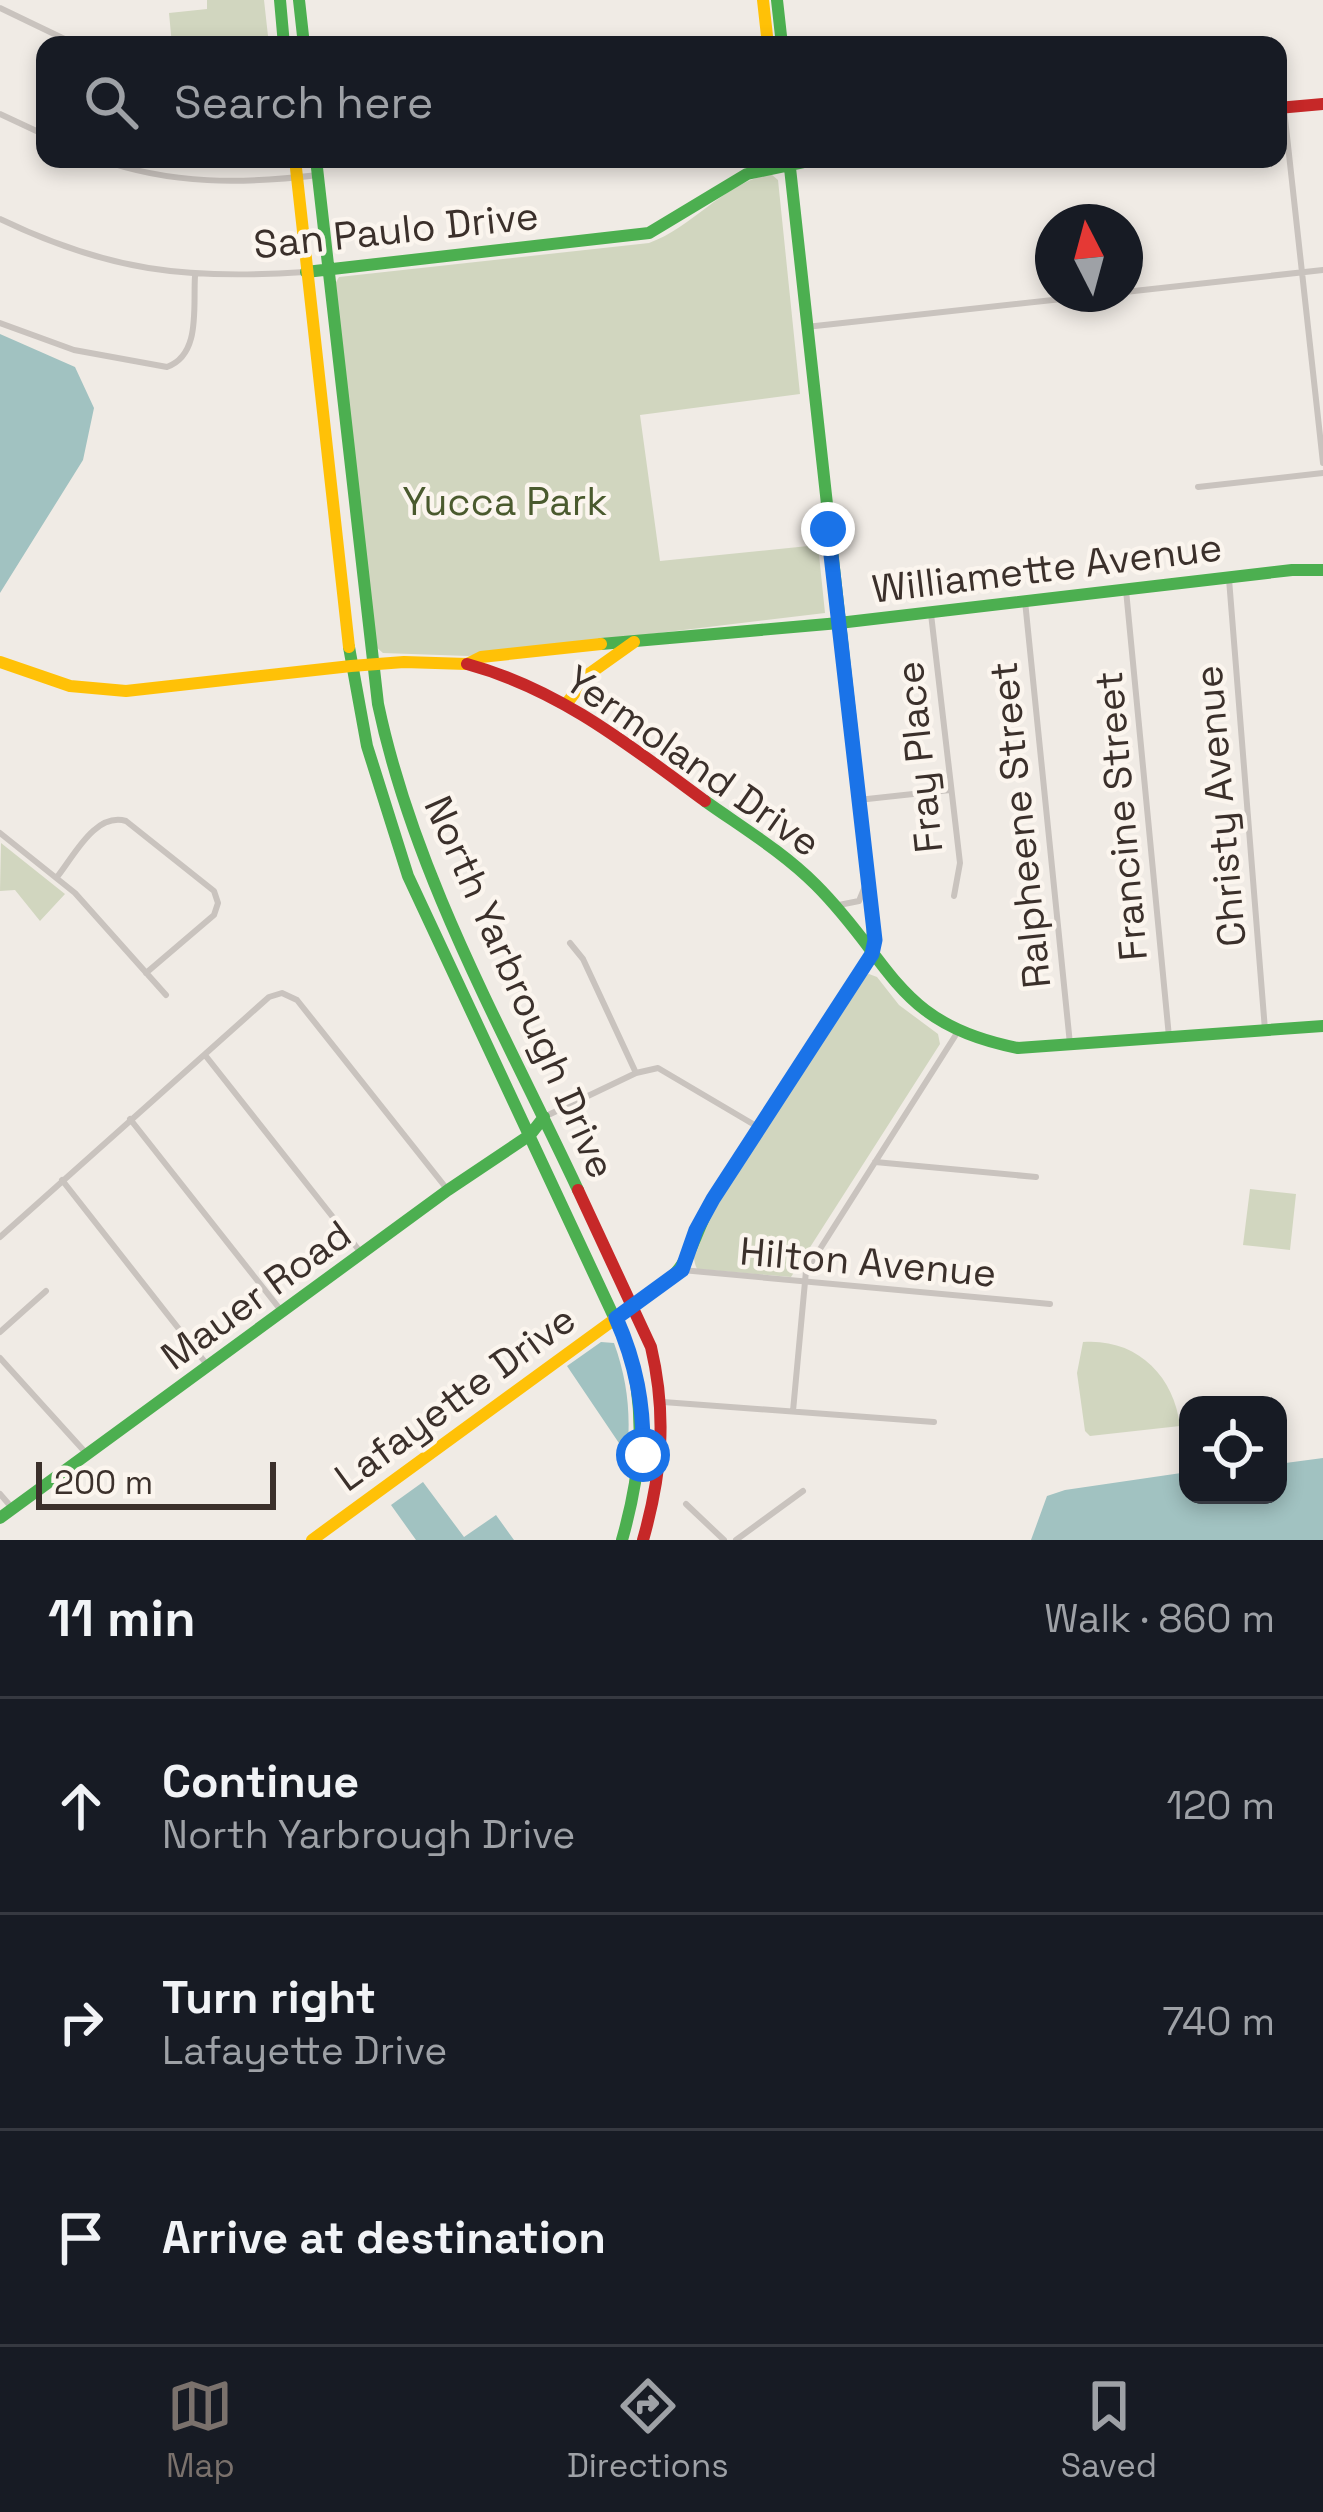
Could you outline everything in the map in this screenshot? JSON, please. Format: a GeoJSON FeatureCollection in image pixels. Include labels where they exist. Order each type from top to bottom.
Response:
{"type":"FeatureCollection","features":[{"type":"Feature","properties":{"kind":"street"},"geometry":{"type":"LineString","coordinates":[[280,0],[283,36]]}},
{"type":"Feature","properties":{"kind":"street"},"geometry":{"type":"LineString","coordinates":[[299,0],[303,36]]}},
{"type":"Feature","properties":{"kind":"street"},"geometry":{"type":"LineString","coordinates":[[764,0],[767,36]]}},
{"type":"Feature","properties":{"kind":"street"},"geometry":{"type":"LineString","coordinates":[[777,0],[781,36]]}},
{"type":"Feature","properties":{"kind":"street"},"geometry":{"type":"LineString","coordinates":[[0,8],[58,36]]}},
{"type":"Feature","properties":{"kind":"street"},"geometry":{"type":"LineString","coordinates":[[1287,107],[1323,104]]}},
{"type":"Feature","properties":{"kind":"street"},"geometry":{"type":"LineString","coordinates":[[0,114],[36,131]]}},
{"type":"Feature","properties":{"kind":"street"},"geometry":{"type":"LineString","coordinates":[[1287,153],[1323,463]]}},
{"type":"Feature","properties":{"kind":"street"},"geometry":{"type":"LineString","coordinates":[[128,168],[203,181],[318,175]]}},
{"type":"Feature","properties":{"kind":"street","name":"North Yarbrough Drive"},"geometry":{"type":"LineString","coordinates":[[296,168],[352,666],[382,804],[409,876],[636,1370],[644,1428],[638,1484],[622,1540]]}},
{"type":"Feature","properties":{"kind":"street","name":"North Yarbrough Drive"},"geometry":{"type":"LineString","coordinates":[[317,168],[382,726],[402,797],[434,880],[651,1347],[663,1402],[663,1462],[643,1540]]}},
{"type":"Feature","properties":{"kind":"street","name":"San Paulo Drive"},"geometry":{"type":"LineString","coordinates":[[0,219],[89,256],[195,276],[306,272],[649,233],[688,215],[735,179],[765,168]]}},
{"type":"Feature","properties":{"kind":"street"},"geometry":{"type":"LineString","coordinates":[[682,1270],[696,1230],[872,954],[875,940],[788,168]]}},
{"type":"Feature","properties":{"kind":"street"},"geometry":{"type":"LineString","coordinates":[[1143,290],[1323,270]]}},
{"type":"Feature","properties":{"kind":"street"},"geometry":{"type":"LineString","coordinates":[[0,323],[74,350],[167,367],[189,349],[195,276]]}},
{"type":"Feature","properties":{"kind":"street"},"geometry":{"type":"LineString","coordinates":[[806,326],[1035,302]]}},
{"type":"Feature","properties":{"kind":"street"},"geometry":{"type":"LineString","coordinates":[[318,374],[340,371]]}},
{"type":"Feature","properties":{"kind":"street"},"geometry":{"type":"LineString","coordinates":[[1198,487],[1323,472]]}},
{"type":"Feature","properties":{"kind":"street","name":"Williamette Avenue"},"geometry":{"type":"LineString","coordinates":[[0,662],[70,686],[126,691],[374,664],[466,664],[481,656],[1323,570]]}},
{"type":"Feature","properties":{"kind":"street","name":"Christy Avenue"},"geometry":{"type":"LineString","coordinates":[[1229,577],[1265,1030]]}},
{"type":"Feature","properties":{"kind":"street","name":"Francine Street"},"geometry":{"type":"LineString","coordinates":[[1126,590],[1169,1037]]}},
{"type":"Feature","properties":{"kind":"street","name":"Ralpheene Street"},"geometry":{"type":"LineString","coordinates":[[1024,601],[1070,1044]]}},
{"type":"Feature","properties":{"kind":"street","name":"Fray Place"},"geometry":{"type":"LineString","coordinates":[[931,612],[960,863],[954,896]]}},
{"type":"Feature","properties":{"kind":"street"},"geometry":{"type":"LineString","coordinates":[[568,703],[590,674],[634,642]]}},
{"type":"Feature","properties":{"kind":"street","name":"Yermoland Drive"},"geometry":{"type":"LineString","coordinates":[[466,664],[517,678],[568,703],[785,859],[834,903],[916,1008],[957,1033],[1018,1048],[1323,1026]]}},
{"type":"Feature","properties":{"kind":"street"},"geometry":{"type":"LineString","coordinates":[[858,800],[951,790]]}},
{"type":"Feature","properties":{"kind":"street"},"geometry":{"type":"LineString","coordinates":[[382,804],[402,797]]}},
{"type":"Feature","properties":{"kind":"street"},"geometry":{"type":"LineString","coordinates":[[58,877],[100,823],[115,818],[126,821],[214,891],[218,903],[214,915],[146,973]]}},
{"type":"Feature","properties":{"kind":"street"},"geometry":{"type":"LineString","coordinates":[[0,833],[58,877],[166,995]]}},
{"type":"Feature","properties":{"kind":"street"},"geometry":{"type":"LineString","coordinates":[[834,903],[843,906],[859,901],[867,880]]}},
{"type":"Feature","properties":{"kind":"street"},"geometry":{"type":"LineString","coordinates":[[570,943],[583,959],[636,1073]]}},
{"type":"Feature","properties":{"kind":"street"},"geometry":{"type":"LineString","coordinates":[[0,1237],[269,997],[281,993],[292,996],[448,1190]]}},
{"type":"Feature","properties":{"kind":"street"},"geometry":{"type":"LineString","coordinates":[[793,1412],[806,1270],[957,1033]]}},
{"type":"Feature","properties":{"kind":"street"},"geometry":{"type":"LineString","coordinates":[[205,1055],[362,1254]]}},
{"type":"Feature","properties":{"kind":"street"},"geometry":{"type":"LineString","coordinates":[[544,1117],[652,1068],[665,1070],[758,1127]]}},
{"type":"Feature","properties":{"kind":"street","name":"Mauer Road"},"geometry":{"type":"LineString","coordinates":[[0,1518],[530,1135],[544,1117]]}},
{"type":"Feature","properties":{"kind":"street"},"geometry":{"type":"LineString","coordinates":[[130,1119],[283,1313]]}},
{"type":"Feature","properties":{"kind":"street"},"geometry":{"type":"LineString","coordinates":[[875,1162],[1036,1177]]}},
{"type":"Feature","properties":{"kind":"street"},"geometry":{"type":"LineString","coordinates":[[62,1180],[209,1367]]}},
{"type":"Feature","properties":{"kind":"street","name":"Lafayette Drive"},"geometry":{"type":"LineString","coordinates":[[319,1538],[682,1270]]}},
{"type":"Feature","properties":{"kind":"street","name":"Hilton Avenue"},"geometry":{"type":"LineString","coordinates":[[682,1270],[1050,1304]]}},
{"type":"Feature","properties":{"kind":"street"},"geometry":{"type":"LineString","coordinates":[[0,1332],[46,1291]]}},
{"type":"Feature","properties":{"kind":"street"},"geometry":{"type":"LineString","coordinates":[[0,1358],[88,1455]]}},
{"type":"Feature","properties":{"kind":"street"},"geometry":{"type":"LineString","coordinates":[[663,1402],[934,1422]]}},
{"type":"Feature","properties":{"kind":"street"},"geometry":{"type":"LineString","coordinates":[[736,1540],[803,1491]]}},
{"type":"Feature","properties":{"kind":"street"},"geometry":{"type":"LineString","coordinates":[[0,1494],[13,1509]]}},
{"type":"Feature","properties":{"kind":"street"},"geometry":{"type":"LineString","coordinates":[[686,1504],[724,1540]]}},
{"type":"Feature","properties":{"kind":"green space"},"geometry":{"type":"Polygon","coordinates":[[[207,0],[264,0],[268,36],[171,36],[169,13],[207,9],[207,0]]]}},
{"type":"Feature","properties":{"kind":"green space","name":"Yucca Park"},"geometry":{"type":"Polygon","coordinates":[[[771,174],[778,180],[800,394],[640,415],[660,561],[818,545],[825,613],[468,656],[383,653],[375,646],[335,284],[339,277],[649,243],[738,186],[771,174]]]}},
{"type":"Feature","properties":{"kind":"green space"},"geometry":{"type":"Polygon","coordinates":[[[1,843],[65,894],[40,921],[15,890],[0,891],[1,843]]]}},
{"type":"Feature","properties":{"kind":"green space"},"geometry":{"type":"Polygon","coordinates":[[[877,977],[899,1005],[938,1034],[940,1044],[791,1277],[697,1269],[694,1251],[706,1222],[859,978],[877,977]]]}},
{"type":"Feature","properties":{"kind":"green space"},"geometry":{"type":"Polygon","coordinates":[[[1250,1189],[1296,1194],[1290,1250],[1243,1245],[1250,1189]]]}},
{"type":"Feature","properties":{"kind":"green space"},"geometry":{"type":"Polygon","coordinates":[[[1083,1342],[1102,1342],[1135,1353],[1161,1376],[1179,1426],[1090,1436],[1085,1431],[1077,1373],[1083,1342]]]}},
{"type":"Feature","properties":{"kind":"water"},"geometry":{"type":"Polygon","coordinates":[[[0,334],[75,367],[94,408],[83,460],[0,593],[0,334]]]}},
{"type":"Feature","properties":{"kind":"water"},"geometry":{"type":"Polygon","coordinates":[[[601,1342],[614,1343],[622,1371],[627,1455],[567,1366],[601,1342]]]}},
{"type":"Feature","properties":{"kind":"water"},"geometry":{"type":"Polygon","coordinates":[[[1323,1458],[1323,1540],[1031,1540],[1047,1496],[1179,1473],[1179,1504],[1287,1504],[1287,1463],[1323,1458]]]}},
{"type":"Feature","properties":{"kind":"water"},"geometry":{"type":"Polygon","coordinates":[[[423,1482],[464,1537],[496,1515],[514,1540],[416,1540],[391,1505],[423,1482]]]}},
{"type":"Feature","properties":{"kind":"traffic: fast"},"geometry":{"type":"LineString","coordinates":[[280,0],[283,36]]}},
{"type":"Feature","properties":{"kind":"traffic: fast"},"geometry":{"type":"LineString","coordinates":[[299,0],[303,36]]}},
{"type":"Feature","properties":{"kind":"traffic: fast"},"geometry":{"type":"LineString","coordinates":[[777,0],[781,36]]}},
{"type":"Feature","properties":{"kind":"traffic: fast"},"geometry":{"type":"LineString","coordinates":[[317,168],[378,704],[394,767],[464,952],[578,1190]]}},
{"type":"Feature","properties":{"kind":"traffic: fast"},"geometry":{"type":"LineString","coordinates":[[306,272],[649,233],[747,174],[776,168]]}},
{"type":"Feature","properties":{"kind":"traffic: fast"},"geometry":{"type":"LineString","coordinates":[[667,1281],[688,1254],[713,1199],[872,954],[873,922],[790,168]]}},
{"type":"Feature","properties":{"kind":"traffic: fast"},"geometry":{"type":"LineString","coordinates":[[601,644],[1323,570]]}},
{"type":"Feature","properties":{"kind":"traffic: fast"},"geometry":{"type":"LineString","coordinates":[[349,647],[367,746],[408,876],[628,1347],[638,1396],[639,1444],[622,1540]]}},
{"type":"Feature","properties":{"kind":"traffic: fast"},"geometry":{"type":"LineString","coordinates":[[705,801],[816,885],[921,1006],[977,1037],[1018,1048],[1323,1026]]}},
{"type":"Feature","properties":{"kind":"traffic: fast"},"geometry":{"type":"LineString","coordinates":[[0,1518],[530,1135],[544,1117]]}},
{"type":"Feature","properties":{"kind":"traffic: slow"},"geometry":{"type":"LineString","coordinates":[[763,0],[767,36]]}},
{"type":"Feature","properties":{"kind":"traffic: slow"},"geometry":{"type":"LineString","coordinates":[[296,168],[349,647]]}},
{"type":"Feature","properties":{"kind":"traffic: slow"},"geometry":{"type":"LineString","coordinates":[[567,703],[589,674],[634,642]]}},
{"type":"Feature","properties":{"kind":"traffic: slow"},"geometry":{"type":"LineString","coordinates":[[0,662],[70,686],[126,691],[351,666],[467,664],[481,657],[601,644]]}},
{"type":"Feature","properties":{"kind":"traffic: slow"},"geometry":{"type":"LineString","coordinates":[[312,1540],[667,1281]]}},
{"type":"Feature","properties":{"kind":"traffic: jam"},"geometry":{"type":"LineString","coordinates":[[1287,107],[1323,104]]}},
{"type":"Feature","properties":{"kind":"traffic: jam"},"geometry":{"type":"LineString","coordinates":[[467,664],[563,704],[705,801]]}},
{"type":"Feature","properties":{"kind":"traffic: jam"},"geometry":{"type":"LineString","coordinates":[[578,1190],[651,1347],[656,1372],[660,1444],[643,1540]]}},
{"type":"Feature","properties":{"kind":"route"},"geometry":{"type":"LineString","coordinates":[[643,1455],[636,1370],[616,1318],[682,1270],[713,1199],[872,954],[875,940],[828,529]]}}]}
